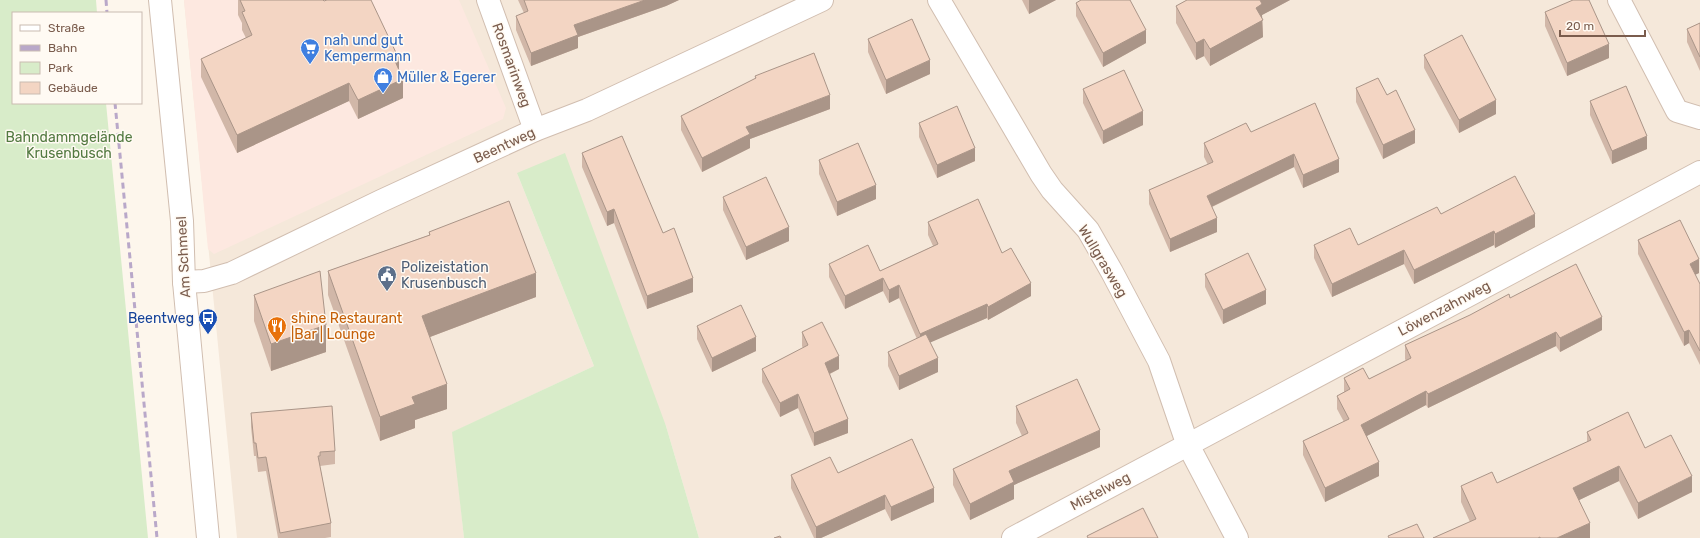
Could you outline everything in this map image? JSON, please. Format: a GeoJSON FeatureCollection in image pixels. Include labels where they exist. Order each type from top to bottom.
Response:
{"type":"FeatureCollection","features":[{"type":"Feature","properties":{"kind":"street","name":"Am Schmeel"},"geometry":{"type":"LineString","coordinates":[[160,0],[182,221],[184,282],[208,538]]}},
{"type":"Feature","properties":{"kind":"street","name":"Rosmarinweg"},"geometry":{"type":"LineString","coordinates":[[488,0],[535,130]]}},
{"type":"Feature","properties":{"kind":"street","name":"Beentweg"},"geometry":{"type":"LineString","coordinates":[[184,282],[204,281],[232,273],[535,130],[587,110],[822,0]]}},
{"type":"Feature","properties":{"kind":"street","name":"Wullgrasweg"},"geometry":{"type":"LineString","coordinates":[[939,0],[1041,174],[1052,190],[1088,230],[1112,272],[1159,361],[1188,444],[1237,538]]}},
{"type":"Feature","properties":{"kind":"street"},"geometry":{"type":"LineString","coordinates":[[1618,0],[1677,111],[1700,118]]}},
{"type":"Feature","properties":{"kind":"street","name":"Löwenzahnweg"},"geometry":{"type":"LineString","coordinates":[[1188,444],[1700,172]]}},
{"type":"Feature","properties":{"kind":"street","name":"Mistelweg"},"geometry":{"type":"LineString","coordinates":[[1013,538],[1188,444]]}},
{"type":"Feature","properties":{"kind":"shaded area"},"geometry":{"type":"Polygon","coordinates":[[[184,0],[1700,0],[1700,538],[699,538],[666,426],[517,173],[594,366],[453,432],[464,538],[237,538],[184,0]]]}},
{"type":"Feature","properties":{"kind":"shaded area"},"geometry":{"type":"Polygon","coordinates":[[[184,0],[459,0],[506,108],[503,119],[214,254],[208,249],[184,0]]]}},
{"type":"Feature","properties":{"kind":"green space","name":"Bahndammgelände Krusenbusch"},"geometry":{"type":"Polygon","coordinates":[[[0,0],[96,0],[97,12],[12,12],[12,104],[106,104],[148,538],[0,538],[0,0]]]}},
{"type":"Feature","properties":{"kind":"green space"},"geometry":{"type":"Polygon","coordinates":[[[565,153],[666,426],[699,538],[464,538],[452,432],[594,366],[517,173],[565,153]]]}},
{"type":"Feature","properties":{"kind":"building","name":"nah und gut Kempermann"},"geometry":{"type":"Polygon","coordinates":[[[240,0],[371,0],[399,59],[395,61],[403,79],[358,100],[349,83],[237,135],[201,59],[252,35],[242,12],[245,11],[240,0]]]}},
{"type":"Feature","properties":{"kind":"building"},"geometry":{"type":"Polygon","coordinates":[[[524,0],[645,0],[574,25],[578,35],[531,53],[516,16],[528,11],[524,0]]]}},
{"type":"Feature","properties":{"kind":"building"},"geometry":{"type":"Polygon","coordinates":[[[1081,0],[1130,0],[1146,30],[1103,53],[1076,3],[1081,0]]]}},
{"type":"Feature","properties":{"kind":"building"},"geometry":{"type":"Polygon","coordinates":[[[1187,0],[1260,0],[1262,4],[1256,8],[1263,20],[1210,49],[1204,39],[1196,43],[1176,6],[1187,0]]]}},
{"type":"Feature","properties":{"kind":"building"},"geometry":{"type":"Polygon","coordinates":[[[1573,0],[1589,0],[1609,44],[1567,63],[1545,12],[1573,0]]]}},
{"type":"Feature","properties":{"kind":"building"},"geometry":{"type":"Polygon","coordinates":[[[912,19],[930,60],[886,80],[868,39],[912,19]]]}},
{"type":"Feature","properties":{"kind":"building"},"geometry":{"type":"Polygon","coordinates":[[[1700,23],[1700,57],[1687,29],[1700,23]]]}},
{"type":"Feature","properties":{"kind":"building"},"geometry":{"type":"Polygon","coordinates":[[[1462,35],[1496,100],[1459,120],[1424,55],[1462,35]]]}},
{"type":"Feature","properties":{"kind":"building"},"geometry":{"type":"Polygon","coordinates":[[[814,53],[830,95],[746,127],[750,134],[702,158],[681,116],[756,78],[755,76],[814,53]]]}},
{"type":"Feature","properties":{"kind":"building"},"geometry":{"type":"Polygon","coordinates":[[[1124,70],[1143,111],[1103,131],[1083,89],[1124,70]]]}},
{"type":"Feature","properties":{"kind":"building"},"geometry":{"type":"Polygon","coordinates":[[[1378,78],[1387,95],[1396,90],[1415,130],[1383,145],[1356,88],[1378,78]]]}},
{"type":"Feature","properties":{"kind":"building"},"geometry":{"type":"Polygon","coordinates":[[[1626,86],[1647,136],[1612,151],[1590,101],[1626,86]]]}},
{"type":"Feature","properties":{"kind":"building"},"geometry":{"type":"Polygon","coordinates":[[[1315,103],[1339,159],[1303,175],[1294,154],[1207,196],[1217,218],[1170,239],[1149,190],[1213,162],[1204,143],[1246,123],[1251,132],[1315,103]]]}},
{"type":"Feature","properties":{"kind":"building"},"geometry":{"type":"Polygon","coordinates":[[[957,106],[975,148],[937,165],[919,123],[957,106]]]}},
{"type":"Feature","properties":{"kind":"building"},"geometry":{"type":"Polygon","coordinates":[[[622,136],[663,233],[674,228],[693,278],[647,296],[614,209],[607,212],[582,153],[622,136]]]}},
{"type":"Feature","properties":{"kind":"building"},"geometry":{"type":"Polygon","coordinates":[[[858,143],[876,185],[837,202],[819,160],[858,143]]]}},
{"type":"Feature","properties":{"kind":"building"},"geometry":{"type":"Polygon","coordinates":[[[1515,176],[1535,214],[1495,234],[1494,231],[1414,270],[1404,250],[1332,284],[1314,245],[1350,228],[1358,245],[1437,207],[1441,214],[1515,176]]]}},
{"type":"Feature","properties":{"kind":"building"},"geometry":{"type":"Polygon","coordinates":[[[766,177],[789,227],[746,247],[723,197],[766,177]]]}},
{"type":"Feature","properties":{"kind":"building"},"geometry":{"type":"Polygon","coordinates":[[[978,199],[1002,253],[1011,248],[1031,283],[988,307],[987,304],[920,334],[899,285],[889,290],[883,278],[845,296],[829,264],[868,245],[880,271],[938,244],[928,222],[978,199]]]}},
{"type":"Feature","properties":{"kind":"building"},"geometry":{"type":"Polygon","coordinates":[[[509,201],[536,273],[422,316],[447,384],[412,397],[415,404],[380,417],[328,271],[430,235],[429,232],[509,201]]]}},
{"type":"Feature","properties":{"kind":"building"},"geometry":{"type":"Polygon","coordinates":[[[1680,220],[1699,259],[1690,264],[1700,284],[1700,351],[1689,330],[1684,332],[1638,240],[1680,220]]]}},
{"type":"Feature","properties":{"kind":"building"},"geometry":{"type":"Polygon","coordinates":[[[1248,253],[1266,290],[1223,310],[1205,274],[1248,253]]]}},
{"type":"Feature","properties":{"kind":"building"},"geometry":{"type":"Polygon","coordinates":[[[1576,264],[1602,317],[1560,338],[1556,332],[1428,394],[1426,391],[1361,425],[1379,462],[1325,488],[1303,441],[1349,419],[1337,396],[1350,389],[1344,378],[1363,368],[1369,379],[1411,358],[1405,345],[1470,315],[1509,294],[1510,298],[1576,264]]]}},
{"type":"Feature","properties":{"kind":"building"},"geometry":{"type":"Polygon","coordinates":[[[320,271],[326,325],[271,344],[254,295],[320,271]]]}},
{"type":"Feature","properties":{"kind":"building"},"geometry":{"type":"Polygon","coordinates":[[[741,305],[756,337],[712,358],[697,326],[741,305]]]}},
{"type":"Feature","properties":{"kind":"building"},"geometry":{"type":"Polygon","coordinates":[[[822,322],[839,356],[825,363],[848,419],[814,433],[798,394],[780,403],[762,369],[808,345],[802,332],[822,322]]]}},
{"type":"Feature","properties":{"kind":"building"},"geometry":{"type":"Polygon","coordinates":[[[926,334],[938,358],[899,376],[888,352],[926,334]]]}},
{"type":"Feature","properties":{"kind":"building"},"geometry":{"type":"Polygon","coordinates":[[[1077,379],[1100,430],[1009,471],[1014,482],[970,504],[953,469],[1028,433],[1016,406],[1077,379]]]}},
{"type":"Feature","properties":{"kind":"building"},"geometry":{"type":"Polygon","coordinates":[[[332,406],[335,451],[320,452],[320,456],[318,456],[331,523],[280,533],[266,457],[258,458],[256,443],[254,443],[251,413],[332,406]]]}},
{"type":"Feature","properties":{"kind":"building"},"geometry":{"type":"Polygon","coordinates":[[[1628,412],[1645,448],[1671,435],[1692,476],[1638,503],[1619,466],[1573,488],[1590,523],[1557,538],[1433,538],[1476,519],[1461,486],[1492,472],[1497,483],[1591,440],[1587,432],[1628,412]]]}},
{"type":"Feature","properties":{"kind":"building"},"geometry":{"type":"Polygon","coordinates":[[[912,439],[934,488],[891,507],[885,495],[816,527],[791,475],[830,457],[838,473],[912,439]]]}},
{"type":"Feature","properties":{"kind":"building"},"geometry":{"type":"Polygon","coordinates":[[[1143,508],[1158,538],[1088,538],[1087,536],[1143,508]]]}},
{"type":"Feature","properties":{"kind":"building"},"geometry":{"type":"Polygon","coordinates":[[[1417,524],[1424,538],[1389,538],[1388,536],[1417,524]]]}},
{"type":"Feature","properties":{"kind":"railway"},"geometry":{"type":"LineString","coordinates":[[106,0],[107,12]]}},
{"type":"Feature","properties":{"kind":"railway"},"geometry":{"type":"LineString","coordinates":[[115,104],[157,538]]}},
{"type":"Feature","properties":{"kind":"place","name":"nah und gut Kempermann"},"geometry":{"type":"Point","coordinates":[310,65]}},
{"type":"Feature","properties":{"kind":"place","name":"Müller & Egerer"},"geometry":{"type":"Point","coordinates":[383,94]}},
{"type":"Feature","properties":{"kind":"place","name":"Polizeistation Krusenbusch"},"geometry":{"type":"Point","coordinates":[387,292]}},
{"type":"Feature","properties":{"kind":"place","name":"Beentweg"},"geometry":{"type":"Point","coordinates":[208,335]}},
{"type":"Feature","properties":{"kind":"place","name":"shine Restaurant |Bar | Lounge"},"geometry":{"type":"Point","coordinates":[277,343]}}]}
